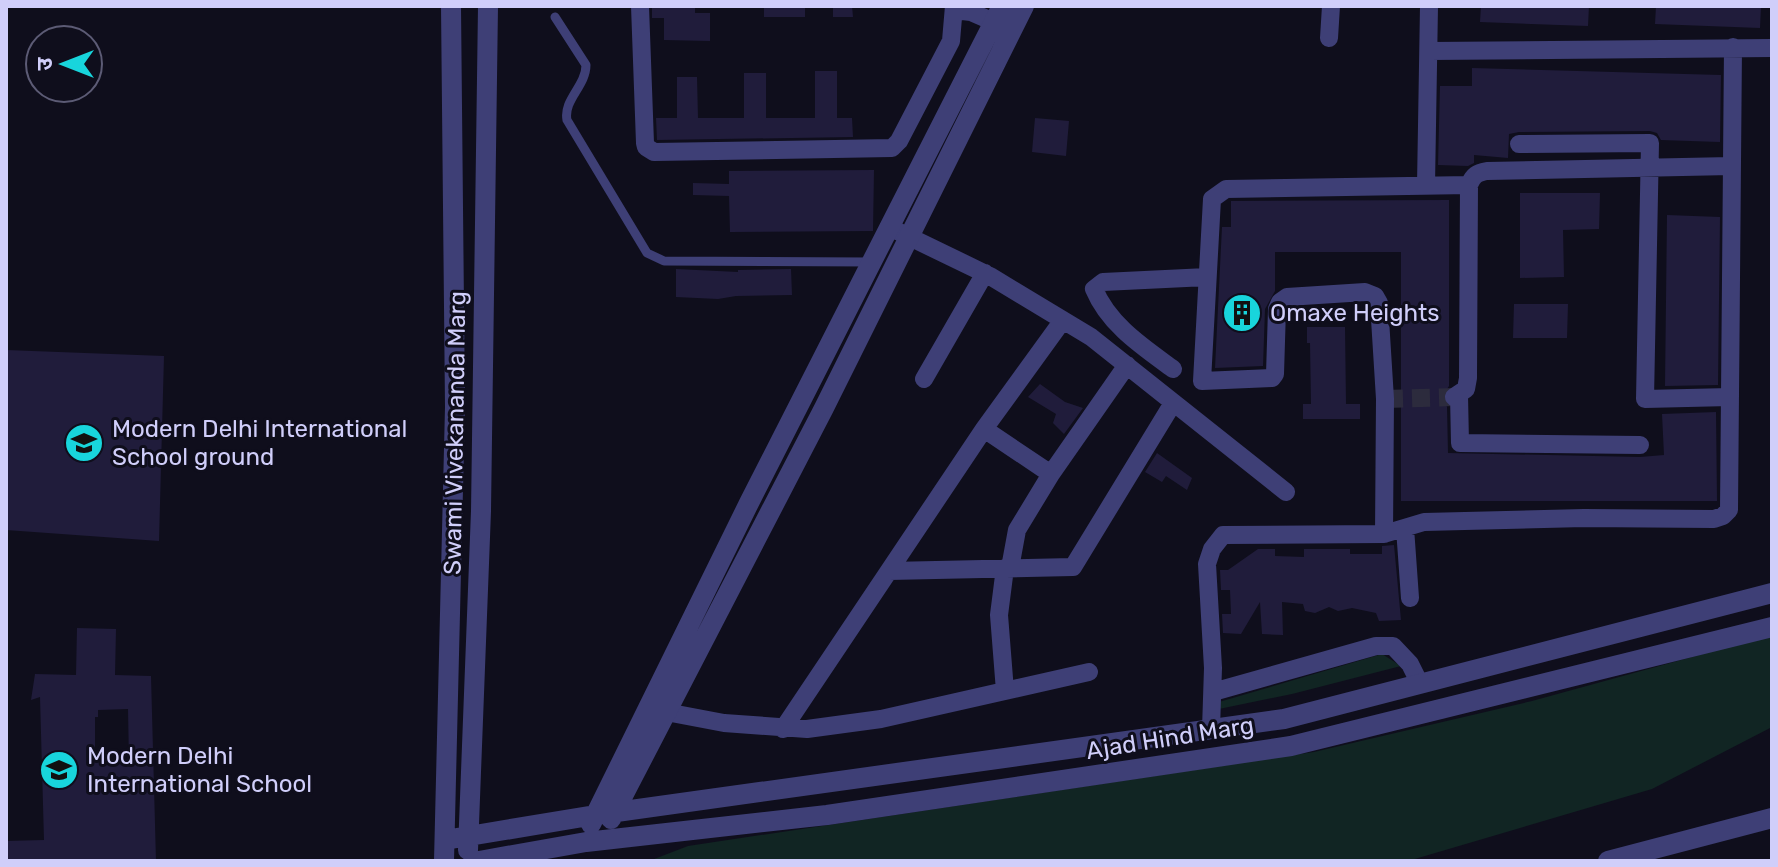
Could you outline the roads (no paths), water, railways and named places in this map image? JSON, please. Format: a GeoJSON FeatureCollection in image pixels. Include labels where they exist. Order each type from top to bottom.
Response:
{"type":"FeatureCollection","features":[{"type":"Feature","properties":{"kind":"street"},"geometry":{"type":"LineString","coordinates":[[444,861],[455,407],[451,6]]}},
{"type":"Feature","properties":{"kind":"street","name":"Swami Vivekananda Marg"},"geometry":{"type":"LineString","coordinates":[[467,861],[481,511],[488,6]]}},
{"type":"Feature","properties":{"kind":"street"},"geometry":{"type":"LineString","coordinates":[[604,814],[871,262],[998,14],[954,8],[951,41],[899,141],[892,148],[654,152],[645,143],[640,6]]}},
{"type":"Feature","properties":{"kind":"street"},"geometry":{"type":"LineString","coordinates":[[579,847],[604,814],[666,712],[824,408],[1024,6]]}},
{"type":"Feature","properties":{"kind":"street"},"geometry":{"type":"LineString","coordinates":[[1329,38],[1331,6]]}},
{"type":"Feature","properties":{"kind":"street"},"geometry":{"type":"LineString","coordinates":[[1426,185],[1429,6]]}},
{"type":"Feature","properties":{"kind":"street"},"geometry":{"type":"LineString","coordinates":[[1211,729],[1213,692],[1207,564],[1212,549],[1223,535],[1384,534],[1424,522],[1714,519],[1729,510],[1733,47]]}},
{"type":"Feature","properties":{"kind":"street"},"geometry":{"type":"LineString","coordinates":[[1429,51],[1772,48]]}},
{"type":"Feature","properties":{"kind":"street"},"geometry":{"type":"LineString","coordinates":[[1519,144],[1650,143],[1645,399],[1730,397]]}},
{"type":"Feature","properties":{"kind":"street"},"geometry":{"type":"LineString","coordinates":[[1640,445],[1460,443],[1457,396],[1466,389],[1468,378],[1469,185],[1478,173],[1487,171],[1731,166]]}},
{"type":"Feature","properties":{"kind":"street"},"geometry":{"type":"LineString","coordinates":[[1384,534],[1385,399],[1379,303],[1375,296],[1365,292],[1287,297],[1277,309],[1272,378],[1202,381],[1212,199],[1226,189],[1469,185]]}},
{"type":"Feature","properties":{"kind":"street"},"geometry":{"type":"LineString","coordinates":[[889,227],[985,273],[1063,320],[1127,365],[1286,492]]}},
{"type":"Feature","properties":{"kind":"street"},"geometry":{"type":"LineString","coordinates":[[924,379],[985,273]]}},
{"type":"Feature","properties":{"kind":"street"},"geometry":{"type":"LineString","coordinates":[[1173,369],[1123,332],[1094,289],[1103,282],[1207,277]]}},
{"type":"Feature","properties":{"kind":"street"},"geometry":{"type":"LineString","coordinates":[[783,729],[984,429],[1063,320]]}},
{"type":"Feature","properties":{"kind":"street"},"geometry":{"type":"LineString","coordinates":[[1005,691],[999,615],[1017,530],[1051,474],[1127,365]]}},
{"type":"Feature","properties":{"kind":"street"},"geometry":{"type":"LineString","coordinates":[[889,571],[1073,567],[1173,403]]}},
{"type":"Feature","properties":{"kind":"street"},"geometry":{"type":"LineString","coordinates":[[984,429],[1051,474]]}},
{"type":"Feature","properties":{"kind":"street"},"geometry":{"type":"LineString","coordinates":[[1405,528],[1410,598]]}},
{"type":"Feature","properties":{"kind":"street"},"geometry":{"type":"LineString","coordinates":[[445,840],[604,814],[1284,719],[1772,593]]}},
{"type":"Feature","properties":{"kind":"street","name":"Ajad Hind Marg"},"geometry":{"type":"LineString","coordinates":[[479,861],[827,815],[1291,746],[1772,627]]}},
{"type":"Feature","properties":{"kind":"street"},"geometry":{"type":"LineString","coordinates":[[1213,692],[1376,646],[1393,646],[1410,664],[1420,684]]}},
{"type":"Feature","properties":{"kind":"street"},"geometry":{"type":"LineString","coordinates":[[1472,671],[1479,701]]}},
{"type":"Feature","properties":{"kind":"street"},"geometry":{"type":"LineString","coordinates":[[666,712],[724,723],[807,729],[881,719],[1089,672]]}},
{"type":"Feature","properties":{"kind":"street"},"geometry":{"type":"LineString","coordinates":[[1608,861],[1772,818]]}},
{"type":"Feature","properties":{"kind":"lane"},"geometry":{"type":"LineString","coordinates":[[555,17],[586,65],[583,81],[566,109],[567,120],[647,253],[655,258],[679,262],[871,262]]}},
{"type":"Feature","properties":{"kind":"tunnel"},"geometry":{"type":"LineString","coordinates":[[1385,399],[1454,397]]}},
{"type":"Feature","properties":{"kind":"place","name":"Omaxe Heights"},"geometry":{"type":"Point","coordinates":[1242,313]}},
{"type":"Feature","properties":{"kind":"place","name":"Modern Delhi International School ground"},"geometry":{"type":"Point","coordinates":[84,443]}},
{"type":"Feature","properties":{"kind":"place","name":"Modern Delhi International School"},"geometry":{"type":"Point","coordinates":[59,770]}}]}
